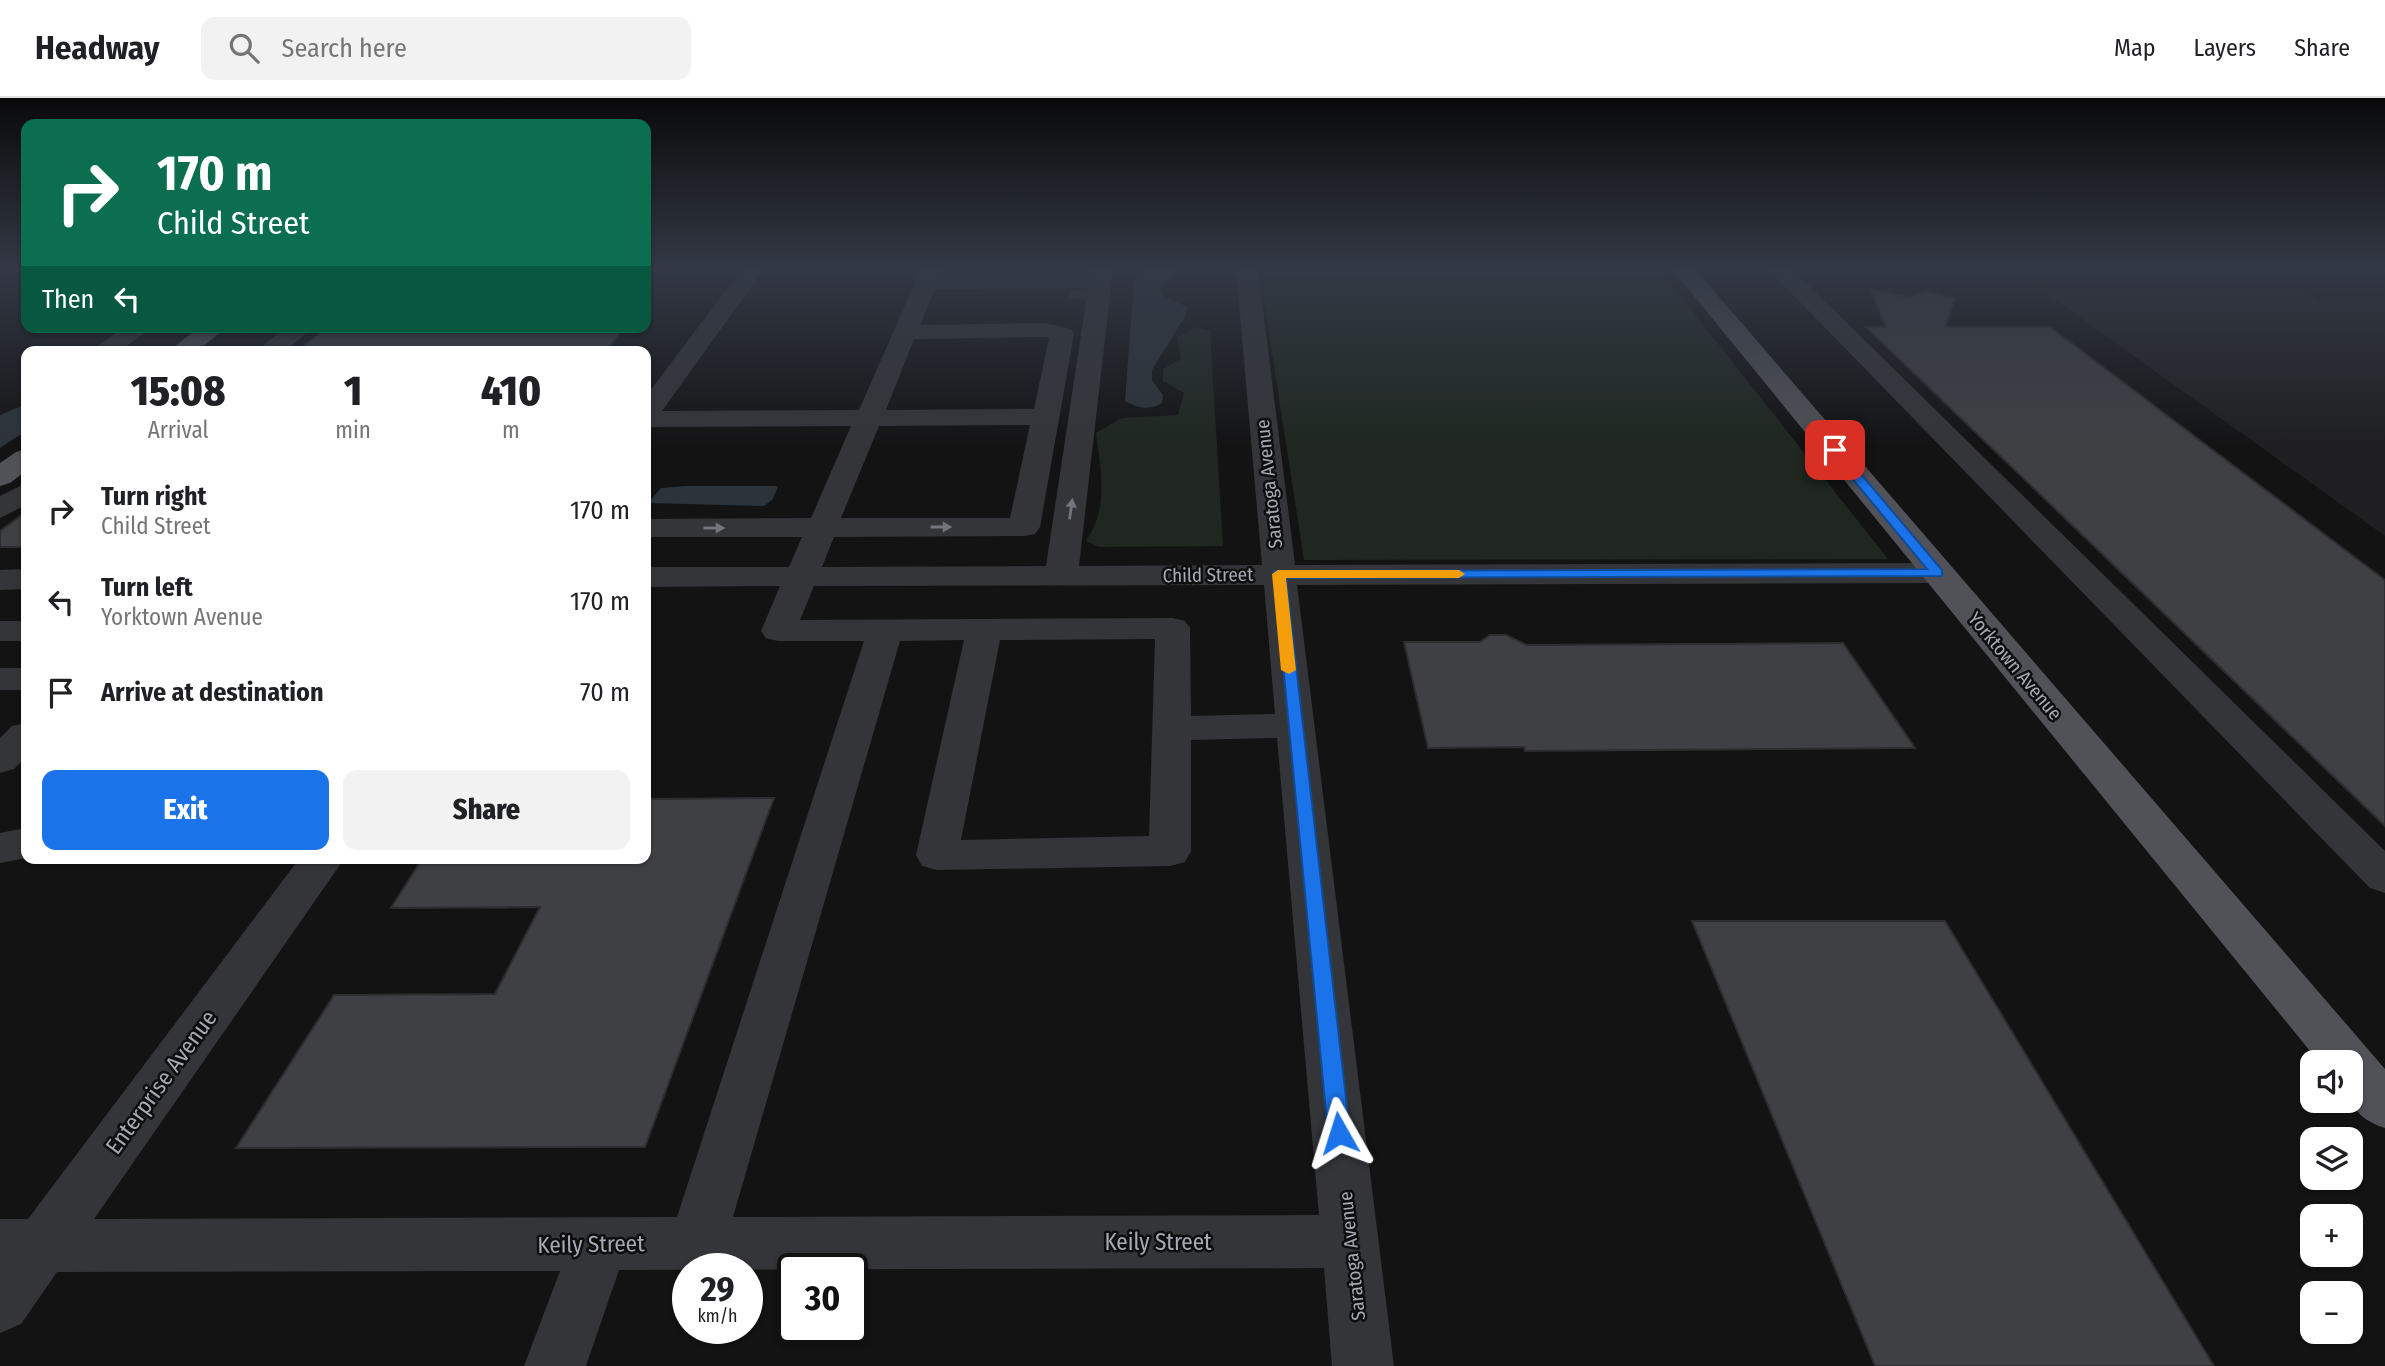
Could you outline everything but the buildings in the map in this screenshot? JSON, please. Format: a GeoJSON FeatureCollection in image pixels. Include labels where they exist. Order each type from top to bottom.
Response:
{"type":"FeatureCollection","features":[{"type":"Feature","properties":{"kind":"main road","name":"Yorktown Avenue"},"geometry":{"type":"LineString","coordinates":[[1732,328],[2338,1050]]}},
{"type":"Feature","properties":{"kind":"main road"},"geometry":{"type":"LineString","coordinates":[[188,346],[207,333]]}},
{"type":"Feature","properties":{"kind":"main road"},"geometry":{"type":"LineString","coordinates":[[0,477],[21,462]]}},
{"type":"Feature","properties":{"kind":"main road","name":"Yorktown Avenue"},"geometry":{"type":"LineString","coordinates":[[2363,1080],[2385,1106]]}},
{"type":"Feature","properties":{"kind":"street"},"geometry":{"type":"LineString","coordinates":[[651,409],[710,328]]}},
{"type":"Feature","properties":{"kind":"street"},"geometry":{"type":"LineString","coordinates":[[908,328],[804,576],[778,631],[1173,628],[1170,851],[937,855],[984,630]]}},
{"type":"Feature","properties":{"kind":"street"},"geometry":{"type":"LineString","coordinates":[[1061,576],[1091,361],[1080,355],[1082,328]]}},
{"type":"Feature","properties":{"kind":"street","name":"Saratoga Avenue"},"geometry":{"type":"LineString","coordinates":[[1253,328],[1363,1366]]}},
{"type":"Feature","properties":{"kind":"street"},"geometry":{"type":"LineString","coordinates":[[1838,328],[2385,877]]}},
{"type":"Feature","properties":{"kind":"street"},"geometry":{"type":"LineString","coordinates":[[651,528],[1024,527],[1062,334],[1057,331],[906,331]]}},
{"type":"Feature","properties":{"kind":"street"},"geometry":{"type":"LineString","coordinates":[[111,346],[131,333]]}},
{"type":"Feature","properties":{"kind":"street"},"geometry":{"type":"LineString","coordinates":[[276,346],[293,333]]}},
{"type":"Feature","properties":{"kind":"street"},"geometry":{"type":"LineString","coordinates":[[651,416],[869,418],[1043,429]]}},
{"type":"Feature","properties":{"kind":"street"},"geometry":{"type":"LineString","coordinates":[[0,509],[21,495]]}},
{"type":"Feature","properties":{"kind":"street","name":"Child Street"},"geometry":{"type":"LineString","coordinates":[[651,577],[1937,573]]}},
{"type":"Feature","properties":{"kind":"street"},"geometry":{"type":"LineString","coordinates":[[0,580],[21,579]]}},
{"type":"Feature","properties":{"kind":"street"},"geometry":{"type":"LineString","coordinates":[[0,631],[21,631]]}},
{"type":"Feature","properties":{"kind":"street"},"geometry":{"type":"LineString","coordinates":[[697,1242],[885,631]]}},
{"type":"Feature","properties":{"kind":"street"},"geometry":{"type":"LineString","coordinates":[[0,679],[21,678]]}},
{"type":"Feature","properties":{"kind":"street"},"geometry":{"type":"LineString","coordinates":[[1172,728],[1295,726]]}},
{"type":"Feature","properties":{"kind":"street"},"geometry":{"type":"LineString","coordinates":[[0,760],[21,740]]}},
{"type":"Feature","properties":{"kind":"street"},"geometry":{"type":"LineString","coordinates":[[0,848],[21,845]]}},
{"type":"Feature","properties":{"kind":"street","name":"Enterprise Avenue"},"geometry":{"type":"LineString","coordinates":[[0,1304],[21,1246],[319,864]]}},
{"type":"Feature","properties":{"kind":"street","name":"Keily Street"},"geometry":{"type":"LineString","coordinates":[[21,1246],[1350,1241]]}},
{"type":"Feature","properties":{"kind":"street"},"geometry":{"type":"LineString","coordinates":[[555,1366],[599,1244]]}},
{"type":"Feature","properties":{"kind":"shaded area"},"geometry":{"type":"Polygon","coordinates":[[[1130,328],[1178,328],[1152,370],[1152,380],[1163,395],[1162,403],[1148,408],[1125,401],[1130,328]]]}},
{"type":"Feature","properties":{"kind":"shaded area"},"geometry":{"type":"Polygon","coordinates":[[[1194,328],[1210,330],[1223,546],[1099,547],[1086,541],[1101,502],[1096,433],[1122,418],[1178,415],[1184,393],[1163,381],[1163,369],[1181,359],[1177,337],[1194,328]]]}},
{"type":"Feature","properties":{"kind":"shaded area"},"geometry":{"type":"Polygon","coordinates":[[[1268,328],[1706,328],[1888,559],[1304,560],[1268,328]]]}},
{"type":"Feature","properties":{"kind":"shaded area"},"geometry":{"type":"Polygon","coordinates":[[[2095,328],[2385,328],[2385,536],[2095,328]]]}},
{"type":"Feature","properties":{"kind":"shaded area"},"geometry":{"type":"Polygon","coordinates":[[[21,406],[21,434],[0,448],[0,415],[21,406]]]}},
{"type":"Feature","properties":{"kind":"shaded area"},"geometry":{"type":"Polygon","coordinates":[[[778,487],[772,500],[764,506],[651,503],[661,488],[778,487]]]}},
{"type":"Feature","properties":{"kind":"slow traffic"},"geometry":{"type":"LineString","coordinates":[[1289,670],[1278,574],[1459,574]]}},
{"type":"Feature","properties":{"kind":"route"},"geometry":{"type":"LineString","coordinates":[[1339,1133],[1278,574],[1937,573],[1835,450]]}}]}
